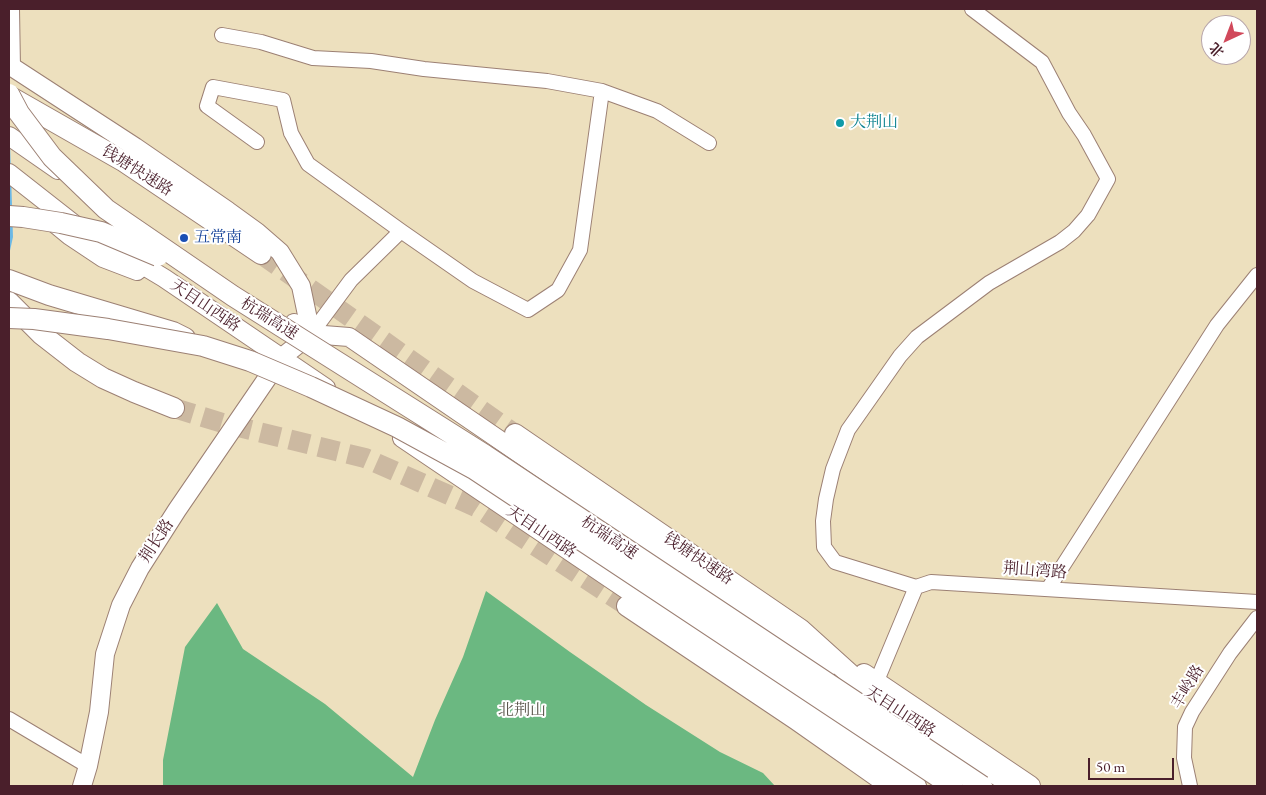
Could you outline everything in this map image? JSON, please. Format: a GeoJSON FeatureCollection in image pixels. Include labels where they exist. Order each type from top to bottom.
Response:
{"type":"FeatureCollection","features":[{"type":"Feature","properties":{"kind":"highway","name":"钱塘快速路"},"geometry":{"type":"LineString","coordinates":[[20,101],[123,161],[261,254]]}},
{"type":"Feature","properties":{"kind":"highway"},"geometry":{"type":"LineString","coordinates":[[20,101],[19,113],[52,157],[106,209],[233,296]]}},
{"type":"Feature","properties":{"kind":"highway"},"geometry":{"type":"LineString","coordinates":[[9,216],[23,216],[101,232],[152,252],[233,296]]}},
{"type":"Feature","properties":{"kind":"highway"},"geometry":{"type":"LineString","coordinates":[[9,280],[173,332],[203,346]]}},
{"type":"Feature","properties":{"kind":"highway","name":"杭瑞高速"},"geometry":{"type":"LineString","coordinates":[[233,296],[485,454],[982,786]]}},
{"type":"Feature","properties":{"kind":"highway"},"geometry":{"type":"LineString","coordinates":[[9,302],[41,334],[77,362],[102,378],[174,408]]}},
{"type":"Feature","properties":{"kind":"highway"},"geometry":{"type":"LineString","coordinates":[[9,318],[34,319],[108,329],[203,346]]}},
{"type":"Feature","properties":{"kind":"highway","name":"杭瑞高速"},"geometry":{"type":"LineString","coordinates":[[203,346],[250,361],[312,387],[397,427],[474,469],[952,786]]}},
{"type":"Feature","properties":{"kind":"highway","name":"钱塘快速路"},"geometry":{"type":"LineString","coordinates":[[515,434],[800,629],[874,689],[1030,786]]}},
{"type":"Feature","properties":{"kind":"highway"},"geometry":{"type":"LineString","coordinates":[[627,606],[797,720],[891,786]]}},
{"type":"Feature","properties":{"kind":"main road"},"geometry":{"type":"LineString","coordinates":[[11,67],[143,153],[250,227],[280,252],[301,286],[311,334]]}},
{"type":"Feature","properties":{"kind":"main road","name":"天目山西路"},"geometry":{"type":"LineString","coordinates":[[9,136],[209,270],[311,334],[349,337],[874,689],[1012,786]]}},
{"type":"Feature","properties":{"kind":"main road","name":"天目山西路"},"geometry":{"type":"LineString","coordinates":[[12,179],[74,224],[164,278],[917,786]]}},
{"type":"Feature","properties":{"kind":"main road","name":"荆长路"},"geometry":{"type":"LineString","coordinates":[[82,786],[99,712],[105,654],[121,605],[140,568],[171,518],[281,358],[311,334]]}},
{"type":"Feature","properties":{"kind":"street"},"geometry":{"type":"LineString","coordinates":[[11,67],[12,9]]}},
{"type":"Feature","properties":{"kind":"street"},"geometry":{"type":"LineString","coordinates":[[874,689],[916,587],[836,562],[824,547],[823,521],[826,499],[833,469],[848,430],[900,356],[917,338],[990,283],[1060,242],[1074,231],[1088,215],[1108,179],[1084,135],[1069,113],[1042,62],[972,9]]}},
{"type":"Feature","properties":{"kind":"street"},"geometry":{"type":"LineString","coordinates":[[222,35],[261,42],[313,58],[371,61],[424,69],[547,81],[602,91],[657,111],[709,143]]}},
{"type":"Feature","properties":{"kind":"street"},"geometry":{"type":"LineString","coordinates":[[257,142],[207,106],[213,87],[283,100],[291,133],[308,164],[401,232],[473,281],[528,310],[558,290],[580,250],[602,91]]}},
{"type":"Feature","properties":{"kind":"street"},"geometry":{"type":"LineString","coordinates":[[311,334],[352,280],[401,232]]}},
{"type":"Feature","properties":{"kind":"street"},"geometry":{"type":"LineString","coordinates":[[1048,589],[1217,325],[1257,275]]}},
{"type":"Feature","properties":{"kind":"street","name":"荆山湾路"},"geometry":{"type":"LineString","coordinates":[[916,587],[931,582],[1257,602]]}},
{"type":"Feature","properties":{"kind":"street","name":"丰岭路"},"geometry":{"type":"LineString","coordinates":[[1190,786],[1184,758],[1185,727],[1192,712],[1230,654],[1257,618]]}},
{"type":"Feature","properties":{"kind":"street"},"geometry":{"type":"LineString","coordinates":[[9,719],[88,766]]}},
{"type":"Feature","properties":{"kind":"green space","name":"北荆山"},"geometry":{"type":"Polygon","coordinates":[[[486,591],[646,705],[720,752],[763,773],[775,786],[163,786],[163,760],[185,647],[217,603],[243,649],[325,704],[413,777],[435,720],[463,657],[486,591]]]}},
{"type":"Feature","properties":{"kind":"water"},"geometry":{"type":"Polygon","coordinates":[[[9,111],[13,237],[9,255],[9,111]]]}},
{"type":"Feature","properties":{"kind":"tunnel"},"geometry":{"type":"LineString","coordinates":[[261,254],[515,434]]}},
{"type":"Feature","properties":{"kind":"tunnel"},"geometry":{"type":"LineString","coordinates":[[174,408],[226,424],[365,458],[476,507],[627,606]]}},
{"type":"Feature","properties":{"kind":"place","name":"大荆山"},"geometry":{"type":"Point","coordinates":[840,123]}},
{"type":"Feature","properties":{"kind":"place","name":"五常南"},"geometry":{"type":"Point","coordinates":[184,238]}}]}
